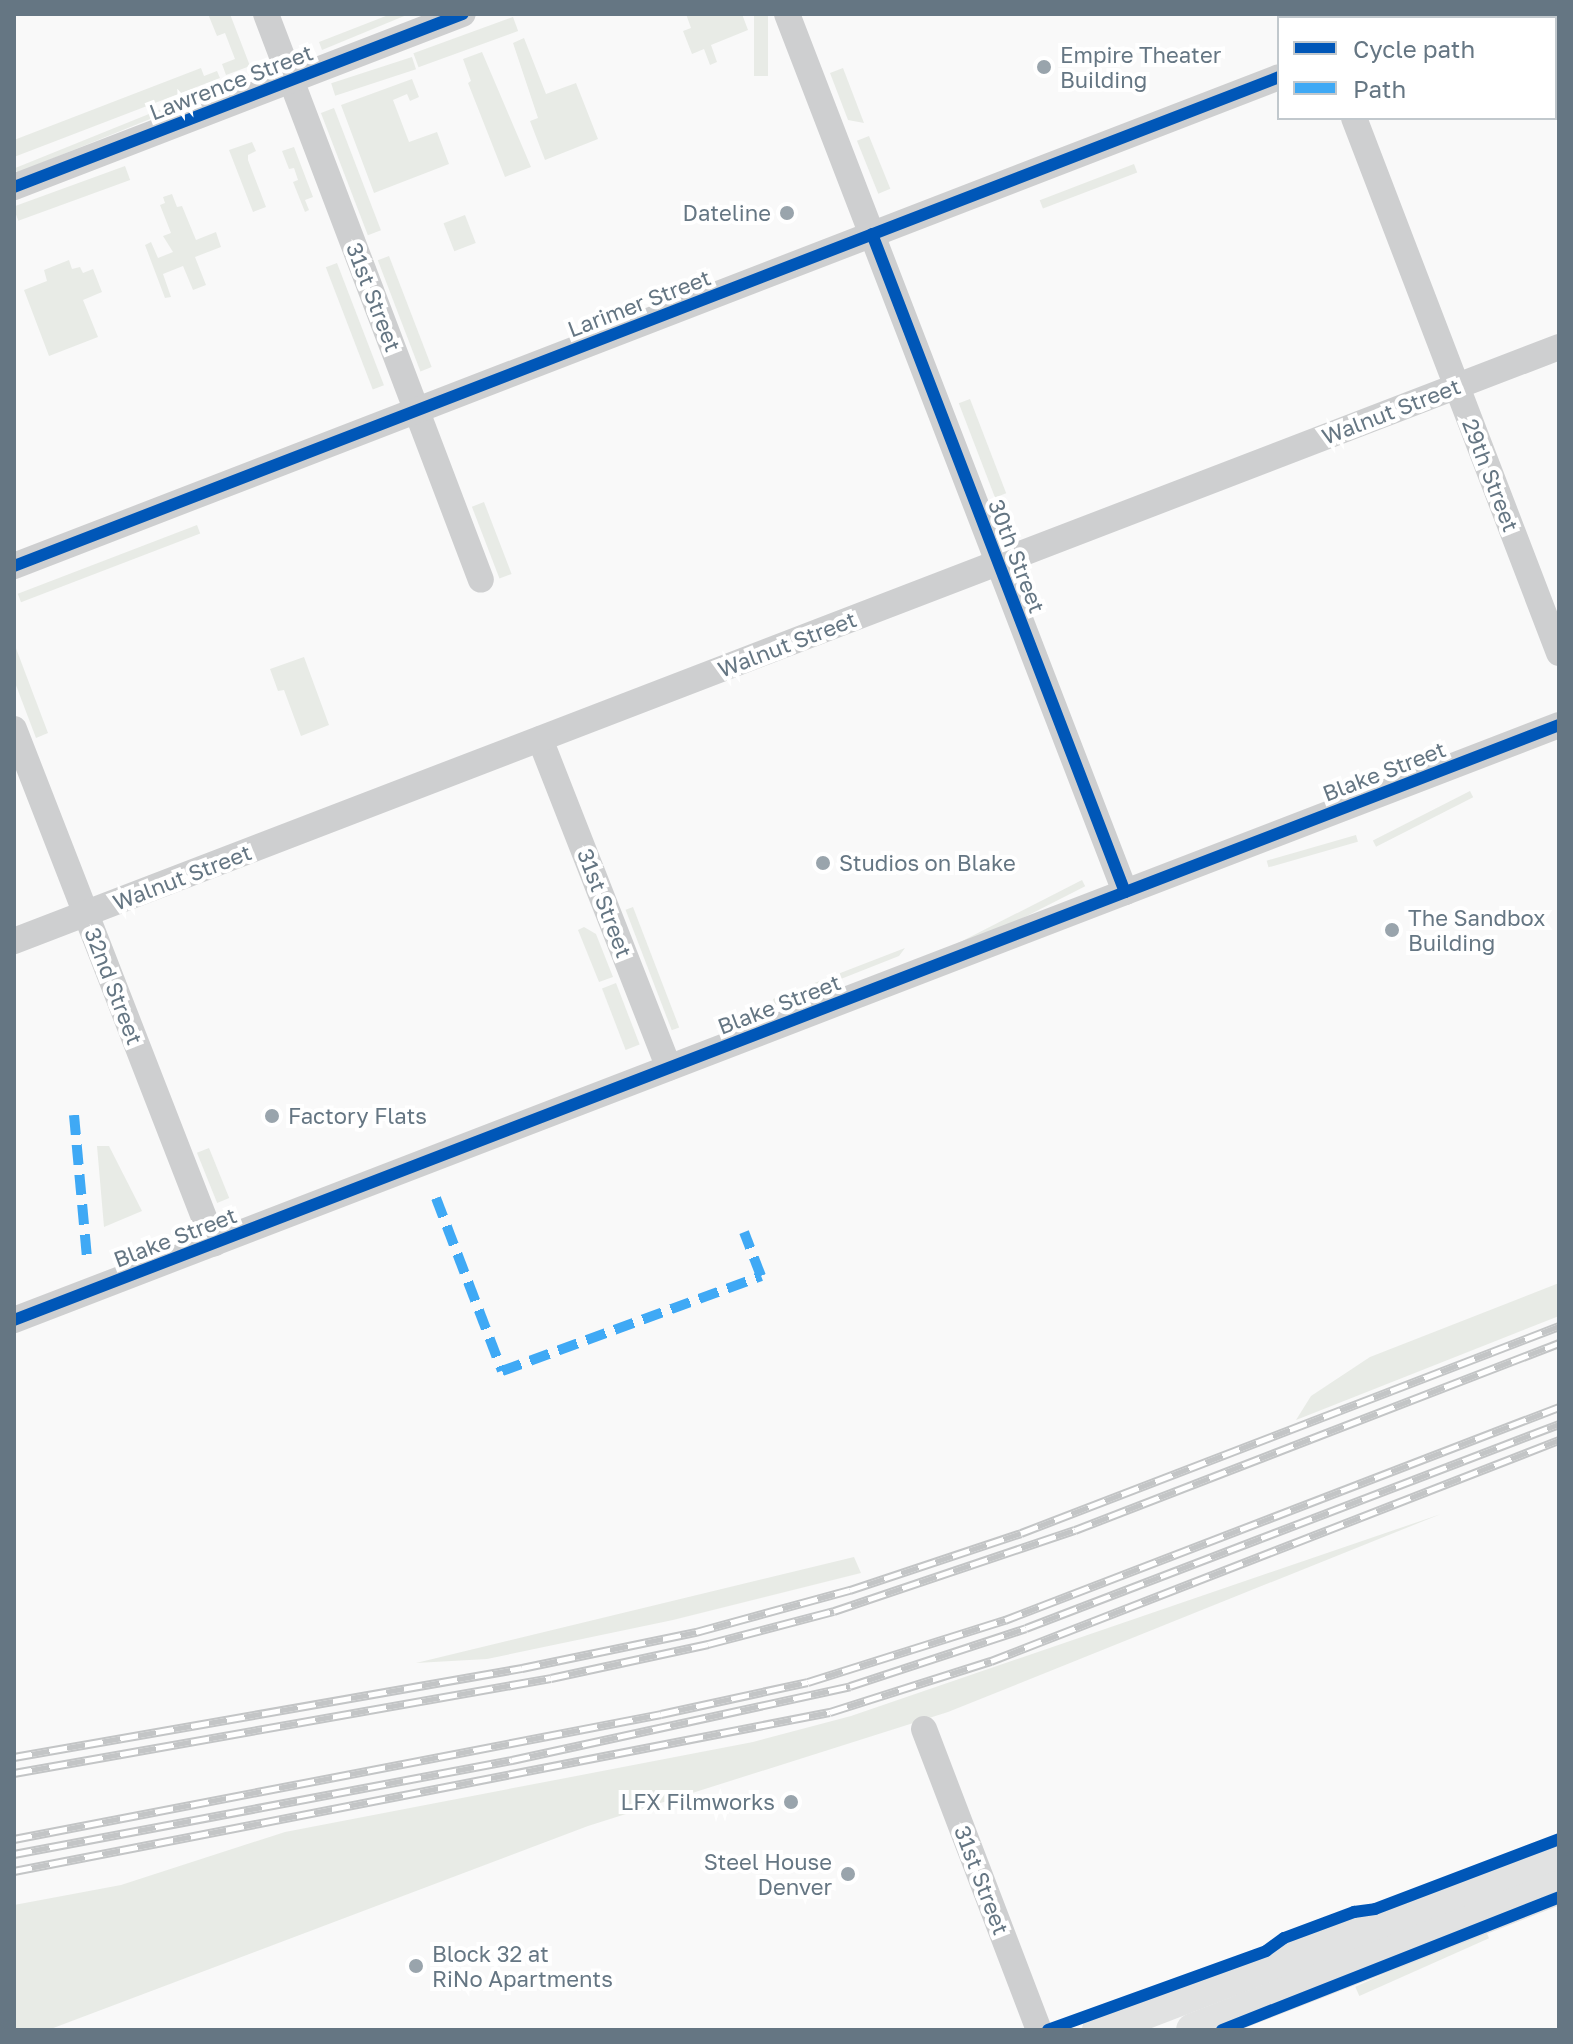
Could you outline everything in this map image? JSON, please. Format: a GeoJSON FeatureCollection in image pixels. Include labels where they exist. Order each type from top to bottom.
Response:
{"type":"FeatureCollection","features":[{"type":"Feature","properties":{"kind":"main road"},"geometry":{"type":"LineString","coordinates":[[1099,2030],[1559,1853]]}},
{"type":"Feature","properties":{"kind":"main road"},"geometry":{"type":"LineString","coordinates":[[1193,2030],[1559,1887]]}},
{"type":"Feature","properties":{"kind":"street","name":"31st Street"},"geometry":{"type":"LineString","coordinates":[[266,14],[481,580]]}},
{"type":"Feature","properties":{"kind":"street","name":"Lawrence Street"},"geometry":{"type":"LineString","coordinates":[[14,187],[463,14]]}},
{"type":"Feature","properties":{"kind":"street","name":"30th Street"},"geometry":{"type":"LineString","coordinates":[[787,14],[1125,892]]}},
{"type":"Feature","properties":{"kind":"street","name":"Larimer Street"},"geometry":{"type":"LineString","coordinates":[[14,566],[1277,78]]}},
{"type":"Feature","properties":{"kind":"street","name":"29th Street"},"geometry":{"type":"LineString","coordinates":[[1355,120],[1559,653]]}},
{"type":"Feature","properties":{"kind":"street","name":"Walnut Street"},"geometry":{"type":"LineString","coordinates":[[14,941],[1559,347]]}},
{"type":"Feature","properties":{"kind":"street","name":"Blake Street"},"geometry":{"type":"LineString","coordinates":[[14,1320],[1559,725]]}},
{"type":"Feature","properties":{"kind":"street","name":"32nd Street"},"geometry":{"type":"LineString","coordinates":[[14,729],[214,1243]]}},
{"type":"Feature","properties":{"kind":"street","name":"31st Street"},"geometry":{"type":"LineString","coordinates":[[540,739],[669,1068]]}},
{"type":"Feature","properties":{"kind":"street","name":"31st Street"},"geometry":{"type":"LineString","coordinates":[[924,1729],[1039,2030]]}},
{"type":"Feature","properties":{"kind":"shaded area"},"geometry":{"type":"Polygon","coordinates":[[[208,14],[230,14],[250,66],[226,75],[222,64],[235,59],[225,33],[217,36],[208,14]]]}},
{"type":"Feature","properties":{"kind":"shaded area"},"geometry":{"type":"Polygon","coordinates":[[[391,14],[409,14],[322,50],[319,42],[391,14]]]}},
{"type":"Feature","properties":{"kind":"shaded area"},"geometry":{"type":"Polygon","coordinates":[[[686,14],[742,14],[748,30],[711,45],[717,62],[710,65],[704,49],[692,54],[683,31],[691,28],[686,14]]]}},
{"type":"Feature","properties":{"kind":"shaded area"},"geometry":{"type":"Polygon","coordinates":[[[754,14],[768,14],[768,76],[754,76],[754,14]]]}},
{"type":"Feature","properties":{"kind":"shaded area"},"geometry":{"type":"Polygon","coordinates":[[[513,17],[518,31],[419,67],[413,53],[513,17]]]}},
{"type":"Feature","properties":{"kind":"shaded area"},"geometry":{"type":"Polygon","coordinates":[[[524,38],[546,94],[576,83],[598,139],[545,160],[530,121],[538,118],[513,43],[524,38]]]}},
{"type":"Feature","properties":{"kind":"shaded area"},"geometry":{"type":"Polygon","coordinates":[[[482,52],[531,167],[505,177],[468,83],[471,81],[463,59],[482,52]]]}},
{"type":"Feature","properties":{"kind":"shaded area"},"geometry":{"type":"Polygon","coordinates":[[[412,57],[416,69],[335,96],[331,83],[412,57]]]}},
{"type":"Feature","properties":{"kind":"shaded area"},"geometry":{"type":"Polygon","coordinates":[[[201,68],[204,76],[217,71],[220,78],[14,157],[14,140],[201,68]]]}},
{"type":"Feature","properties":{"kind":"shaded area"},"geometry":{"type":"Polygon","coordinates":[[[843,68],[864,123],[848,120],[830,73],[843,68]]]}},
{"type":"Feature","properties":{"kind":"shaded area"},"geometry":{"type":"Polygon","coordinates":[[[248,74],[250,79],[17,173],[15,168],[248,74]]]}},
{"type":"Feature","properties":{"kind":"shaded area"},"geometry":{"type":"Polygon","coordinates":[[[412,79],[419,97],[410,101],[407,94],[393,100],[409,142],[437,132],[449,164],[374,193],[341,105],[412,79]]]}},
{"type":"Feature","properties":{"kind":"shaded area"},"geometry":{"type":"Polygon","coordinates":[[[334,108],[381,230],[368,235],[321,113],[334,108]]]}},
{"type":"Feature","properties":{"kind":"shaded area"},"geometry":{"type":"Polygon","coordinates":[[[869,136],[890,189],[878,194],[857,141],[869,136]]]}},
{"type":"Feature","properties":{"kind":"shaded area"},"geometry":{"type":"Polygon","coordinates":[[[252,142],[256,151],[248,155],[248,160],[266,207],[253,212],[229,150],[252,142]]]}},
{"type":"Feature","properties":{"kind":"shaded area"},"geometry":{"type":"Polygon","coordinates":[[[294,147],[313,197],[305,200],[309,210],[305,212],[293,182],[298,180],[294,168],[289,169],[282,151],[294,147]]]}},
{"type":"Feature","properties":{"kind":"shaded area"},"geometry":{"type":"Polygon","coordinates":[[[1134,164],[1137,172],[1043,209],[1040,200],[1134,164]]]}},
{"type":"Feature","properties":{"kind":"shaded area"},"geometry":{"type":"Polygon","coordinates":[[[125,166],[130,180],[18,221],[14,206],[125,166]]]}},
{"type":"Feature","properties":{"kind":"shaded area"},"geometry":{"type":"Polygon","coordinates":[[[172,194],[177,207],[182,206],[196,240],[216,232],[221,247],[195,257],[206,285],[193,290],[183,266],[163,274],[171,297],[165,298],[145,245],[151,242],[158,258],[173,252],[163,236],[171,233],[160,205],[165,203],[163,197],[172,194]]]}},
{"type":"Feature","properties":{"kind":"shaded area"},"geometry":{"type":"Polygon","coordinates":[[[465,215],[476,243],[454,251],[444,223],[465,215]]]}},
{"type":"Feature","properties":{"kind":"shaded area"},"geometry":{"type":"Polygon","coordinates":[[[389,256],[432,367],[420,371],[378,260],[389,256]]]}},
{"type":"Feature","properties":{"kind":"shaded area"},"geometry":{"type":"Polygon","coordinates":[[[69,260],[72,269],[80,267],[83,273],[93,269],[102,292],[83,300],[98,337],[49,356],[24,290],[47,281],[44,270],[69,260]]]}},
{"type":"Feature","properties":{"kind":"shaded area"},"geometry":{"type":"Polygon","coordinates":[[[337,263],[384,385],[373,390],[326,267],[337,263]]]}},
{"type":"Feature","properties":{"kind":"shaded area"},"geometry":{"type":"Polygon","coordinates":[[[970,399],[1006,493],[995,498],[959,403],[970,399]]]}},
{"type":"Feature","properties":{"kind":"shaded area"},"geometry":{"type":"Polygon","coordinates":[[[484,502],[512,574],[499,579],[472,507],[484,502]]]}},
{"type":"Feature","properties":{"kind":"shaded area"},"geometry":{"type":"Polygon","coordinates":[[[197,525],[200,533],[21,602],[18,594],[197,525]]]}},
{"type":"Feature","properties":{"kind":"shaded area"},"geometry":{"type":"Polygon","coordinates":[[[14,643],[48,733],[36,738],[14,680],[14,643]]]}},
{"type":"Feature","properties":{"kind":"shaded area"},"geometry":{"type":"Polygon","coordinates":[[[304,657],[329,725],[301,736],[284,690],[278,691],[270,669],[304,657]]]}},
{"type":"Feature","properties":{"kind":"shaded area"},"geometry":{"type":"Polygon","coordinates":[[[1470,791],[1473,797],[1376,847],[1373,840],[1470,791]]]}},
{"type":"Feature","properties":{"kind":"shaded area"},"geometry":{"type":"Polygon","coordinates":[[[1356,835],[1358,842],[1269,867],[1267,861],[1356,835]]]}},
{"type":"Feature","properties":{"kind":"shaded area"},"geometry":{"type":"Polygon","coordinates":[[[1082,880],[1085,886],[945,958],[942,951],[1082,880]]]}},
{"type":"Feature","properties":{"kind":"shaded area"},"geometry":{"type":"Polygon","coordinates":[[[633,907],[679,1027],[672,1030],[626,910],[633,907]]]}},
{"type":"Feature","properties":{"kind":"shaded area"},"geometry":{"type":"Polygon","coordinates":[[[584,927],[596,934],[613,977],[599,982],[578,930],[584,927]]]}},
{"type":"Feature","properties":{"kind":"shaded area"},"geometry":{"type":"Polygon","coordinates":[[[905,948],[899,956],[775,1005],[773,999],[905,948]]]}},
{"type":"Feature","properties":{"kind":"shaded area"},"geometry":{"type":"Polygon","coordinates":[[[616,983],[640,1045],[626,1050],[602,988],[616,983]]]}},
{"type":"Feature","properties":{"kind":"shaded area"},"geometry":{"type":"Polygon","coordinates":[[[97,1146],[109,1146],[142,1211],[104,1227],[97,1146]]]}},
{"type":"Feature","properties":{"kind":"shaded area"},"geometry":{"type":"Polygon","coordinates":[[[209,1148],[229,1198],[217,1203],[197,1153],[209,1148]]]}},
{"type":"Feature","properties":{"kind":"shaded area"},"geometry":{"type":"Polygon","coordinates":[[[1559,1283],[1559,1316],[1296,1420],[1311,1396],[1370,1357],[1559,1283]]]}},
{"type":"Feature","properties":{"kind":"shaded area"},"geometry":{"type":"Polygon","coordinates":[[[1441,1514],[948,1712],[588,1826],[48,2030],[14,2030],[14,1905],[121,1885],[285,1832],[753,1742],[851,1716],[1441,1514]]]}},
{"type":"Feature","properties":{"kind":"shaded area"},"geometry":{"type":"Polygon","coordinates":[[[854,1557],[861,1573],[673,1620],[487,1659],[416,1663],[854,1557]]]}},
{"type":"Feature","properties":{"kind":"shaded area"},"geometry":{"type":"Polygon","coordinates":[[[1485,1929],[1489,1938],[1359,1996],[1355,1987],[1485,1929]]]}},
{"type":"Feature","properties":{"kind":"railway"},"geometry":{"type":"LineString","coordinates":[[14,1757],[522,1668],[696,1632],[850,1590],[1021,1533],[1559,1326]]}},
{"type":"Feature","properties":{"kind":"railway"},"geometry":{"type":"LineString","coordinates":[[14,1773],[551,1678],[708,1644],[834,1611],[1075,1530],[1559,1343]]}},
{"type":"Feature","properties":{"kind":"railway"},"geometry":{"type":"LineString","coordinates":[[14,1839],[661,1714],[808,1682],[1005,1620],[1559,1407]]}},
{"type":"Feature","properties":{"kind":"railway"},"geometry":{"type":"LineString","coordinates":[[14,1854],[512,1760],[850,1686],[1026,1628],[1559,1424]]}},
{"type":"Feature","properties":{"kind":"railway"},"geometry":{"type":"LineString","coordinates":[[14,1871],[830,1712],[991,1661],[1559,1440]]}},
{"type":"Feature","properties":{"kind":"marked path"},"geometry":{"type":"LineString","coordinates":[[74,1115],[87,1258]]}},
{"type":"Feature","properties":{"kind":"marked path"},"geometry":{"type":"LineString","coordinates":[[436,1198],[502,1371],[761,1276],[744,1232]]}},
{"type":"Feature","properties":{"kind":"cycle path"},"geometry":{"type":"LineString","coordinates":[[14,187],[463,14]]}},
{"type":"Feature","properties":{"kind":"cycle path"},"geometry":{"type":"LineString","coordinates":[[14,566],[1277,78]]}},
{"type":"Feature","properties":{"kind":"cycle path"},"geometry":{"type":"LineString","coordinates":[[872,234],[1125,892]]}},
{"type":"Feature","properties":{"kind":"cycle path"},"geometry":{"type":"LineString","coordinates":[[14,1320],[1559,725]]}},
{"type":"Feature","properties":{"kind":"cycle path"},"geometry":{"type":"LineString","coordinates":[[1048,2030],[1266,1951],[1284,1938],[1354,1912],[1375,1909],[1559,1839]]}},
{"type":"Feature","properties":{"kind":"cycle path"},"geometry":{"type":"LineString","coordinates":[[1222,2030],[1559,1897]]}},
{"type":"Feature","properties":{"kind":"place","name":"Empire Theater Building"},"geometry":{"type":"Point","coordinates":[1044,67]}},
{"type":"Feature","properties":{"kind":"place","name":"Dateline"},"geometry":{"type":"Point","coordinates":[787,213]}},
{"type":"Feature","properties":{"kind":"place","name":"Studios on Blake"},"geometry":{"type":"Point","coordinates":[823,863]}},
{"type":"Feature","properties":{"kind":"place","name":"The Sandbox Building"},"geometry":{"type":"Point","coordinates":[1392,930]}},
{"type":"Feature","properties":{"kind":"place","name":"Factory Flats"},"geometry":{"type":"Point","coordinates":[272,1116]}},
{"type":"Feature","properties":{"kind":"place","name":"LFX Filmworks"},"geometry":{"type":"Point","coordinates":[791,1802]}},
{"type":"Feature","properties":{"kind":"place","name":"Steel House Denver"},"geometry":{"type":"Point","coordinates":[848,1874]}},
{"type":"Feature","properties":{"kind":"place","name":"Block 32 at RiNo Apartments"},"geometry":{"type":"Point","coordinates":[416,1966]}}]}
